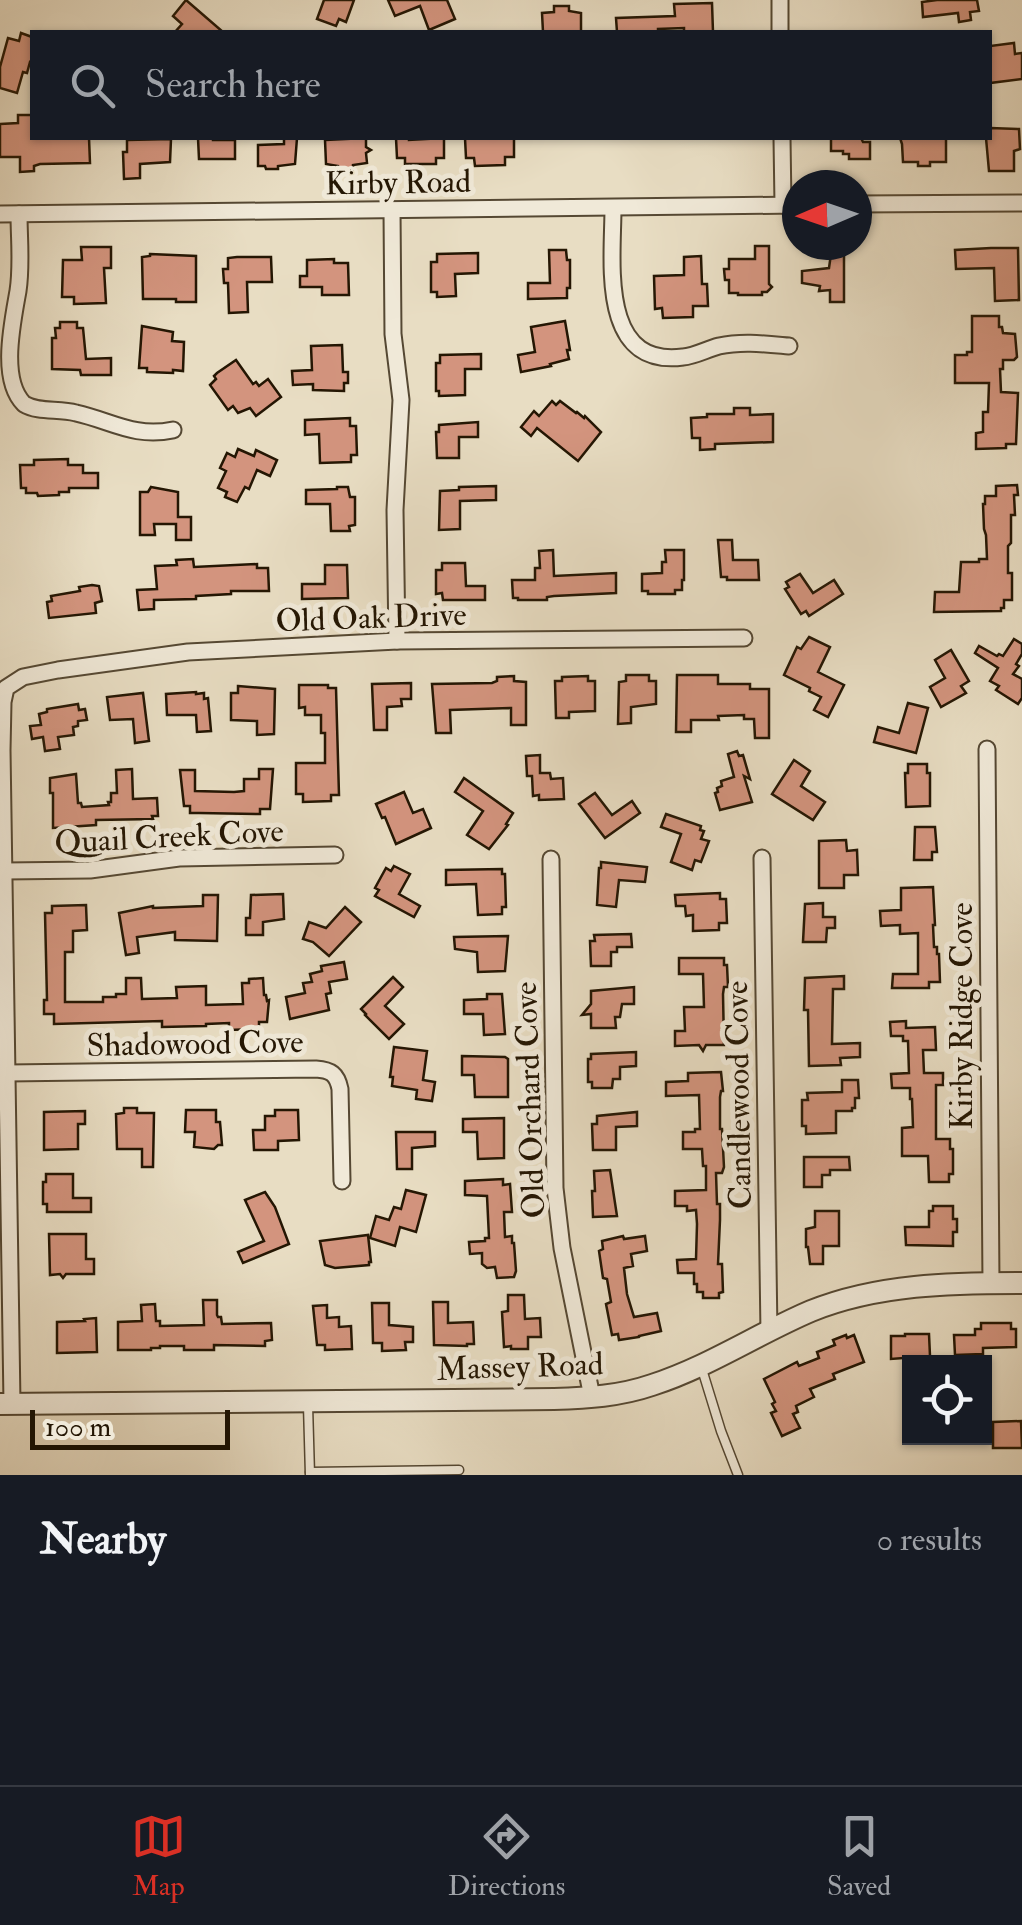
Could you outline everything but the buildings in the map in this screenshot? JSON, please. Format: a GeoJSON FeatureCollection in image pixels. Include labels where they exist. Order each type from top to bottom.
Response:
{"type":"FeatureCollection","features":[{"type":"Feature","properties":{"kind":"street"},"geometry":{"type":"LineString","coordinates":[[780,0],[780,30]]}},
{"type":"Feature","properties":{"kind":"street"},"geometry":{"type":"LineString","coordinates":[[782,140],[786,170]]}},
{"type":"Feature","properties":{"kind":"street"},"geometry":{"type":"LineString","coordinates":[[872,204],[1022,203]]}},
{"type":"Feature","properties":{"kind":"street","name":"Kirby Road"},"geometry":{"type":"LineString","coordinates":[[0,214],[782,205]]}},
{"type":"Feature","properties":{"kind":"street"},"geometry":{"type":"LineString","coordinates":[[613,208],[616,314],[622,328],[642,349],[653,355],[680,358],[732,344],[789,346]]}},
{"type":"Feature","properties":{"kind":"street"},"geometry":{"type":"LineString","coordinates":[[392,210],[393,334],[402,400],[395,510],[397,641]]}},
{"type":"Feature","properties":{"kind":"street"},"geometry":{"type":"LineString","coordinates":[[19,214],[18,288],[2,354],[5,381],[11,392],[29,407],[72,412],[129,430],[173,430]]}},
{"type":"Feature","properties":{"kind":"street","name":"Old Oak Drive"},"geometry":{"type":"LineString","coordinates":[[6,871],[2,718],[6,688],[23,677],[188,652],[397,641],[744,638]]}},
{"type":"Feature","properties":{"kind":"street","name":"Kirby Ridge Cove"},"geometry":{"type":"LineString","coordinates":[[987,748],[991,1283]]}},
{"type":"Feature","properties":{"kind":"street","name":"Quail Creek Cove"},"geometry":{"type":"LineString","coordinates":[[6,871],[90,870],[179,858],[335,855]]}},
{"type":"Feature","properties":{"kind":"street","name":"Old Orchard Cove"},"geometry":{"type":"LineString","coordinates":[[551,858],[556,1202],[592,1397]]}},
{"type":"Feature","properties":{"kind":"street","name":"Candlewood Cove"},"geometry":{"type":"LineString","coordinates":[[762,858],[768,1332]]}},
{"type":"Feature","properties":{"kind":"street"},"geometry":{"type":"LineString","coordinates":[[6,871],[6,1404]]}},
{"type":"Feature","properties":{"kind":"street","name":"Shadowood Cove"},"geometry":{"type":"LineString","coordinates":[[8,1073],[316,1069],[330,1072],[336,1076],[340,1089],[342,1181]]}},
{"type":"Feature","properties":{"kind":"street","name":"Massey Road"},"geometry":{"type":"LineString","coordinates":[[6,1404],[592,1397],[650,1386],[812,1311],[866,1293],[922,1286],[1022,1283]]}},
{"type":"Feature","properties":{"kind":"lane"},"geometry":{"type":"LineString","coordinates":[[700,1366],[738,1475]]}},
{"type":"Feature","properties":{"kind":"lane"},"geometry":{"type":"LineString","coordinates":[[308,1400],[310,1474],[459,1470]]}}]}
